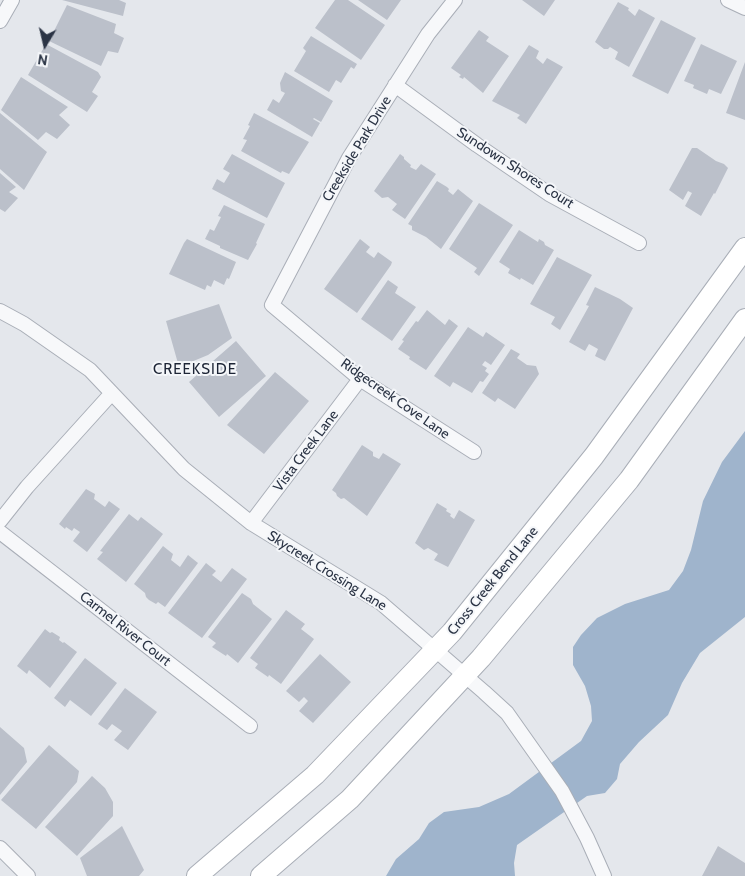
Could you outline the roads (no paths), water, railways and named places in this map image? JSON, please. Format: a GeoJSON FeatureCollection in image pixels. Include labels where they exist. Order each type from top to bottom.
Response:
{"type":"FeatureCollection","features":[{"type":"Feature","properties":{"kind":"main road","name":"Cross Creek Bend Lane"},"geometry":{"type":"LineString","coordinates":[[198,876],[316,775],[436,649],[594,456],[745,248]]}},
{"type":"Feature","properties":{"kind":"main road"},"geometry":{"type":"LineString","coordinates":[[261,876],[350,798],[481,658],[629,480],[745,319]]}},
{"type":"Feature","properties":{"kind":"street"},"geometry":{"type":"LineString","coordinates":[[0,21],[12,0]]}},
{"type":"Feature","properties":{"kind":"street","name":"Creekside Park Drive"},"geometry":{"type":"LineString","coordinates":[[272,305],[349,158],[428,34],[455,0]]}},
{"type":"Feature","properties":{"kind":"street"},"geometry":{"type":"LineString","coordinates":[[728,0],[745,8]]}},
{"type":"Feature","properties":{"kind":"street","name":"Sundown Shores Court"},"geometry":{"type":"LineString","coordinates":[[395,86],[549,194],[639,243]]}},
{"type":"Feature","properties":{"kind":"street","name":"Ridgecreek Cove Lane"},"geometry":{"type":"LineString","coordinates":[[272,305],[360,379],[474,452]]}},
{"type":"Feature","properties":{"kind":"street","name":"Skycreek Crossing Lane"},"geometry":{"type":"LineString","coordinates":[[0,311],[24,324],[90,370],[184,469],[251,523],[381,603],[436,649],[507,713],[562,791],[587,838],[604,876]]}},
{"type":"Feature","properties":{"kind":"street","name":"Vista Creek Lane"},"geometry":{"type":"LineString","coordinates":[[251,523],[360,379]]}},
{"type":"Feature","properties":{"kind":"street"},"geometry":{"type":"LineString","coordinates":[[0,522],[27,487],[111,394]]}},
{"type":"Feature","properties":{"kind":"street","name":"Carmel River Court"},"geometry":{"type":"LineString","coordinates":[[0,532],[250,726]]}},
{"type":"Feature","properties":{"kind":"street"},"geometry":{"type":"LineString","coordinates":[[0,848],[28,876]]}},
{"type":"Feature","properties":{"kind":"water"},"geometry":{"type":"Polygon","coordinates":[[[745,431],[745,617],[700,653],[682,683],[668,715],[639,742],[620,764],[617,779],[605,793],[587,796],[517,845],[514,863],[515,876],[386,876],[396,859],[419,839],[429,823],[444,812],[479,807],[509,794],[581,741],[592,721],[591,706],[585,686],[573,665],[573,647],[597,618],[625,604],[669,590],[683,571],[691,550],[703,501],[722,462],[745,431]]]}},
{"type":"Feature","properties":{"kind":"district","name":"CREEKSIDE"},"geometry":{"type":"Point","coordinates":[195,370]}}]}
